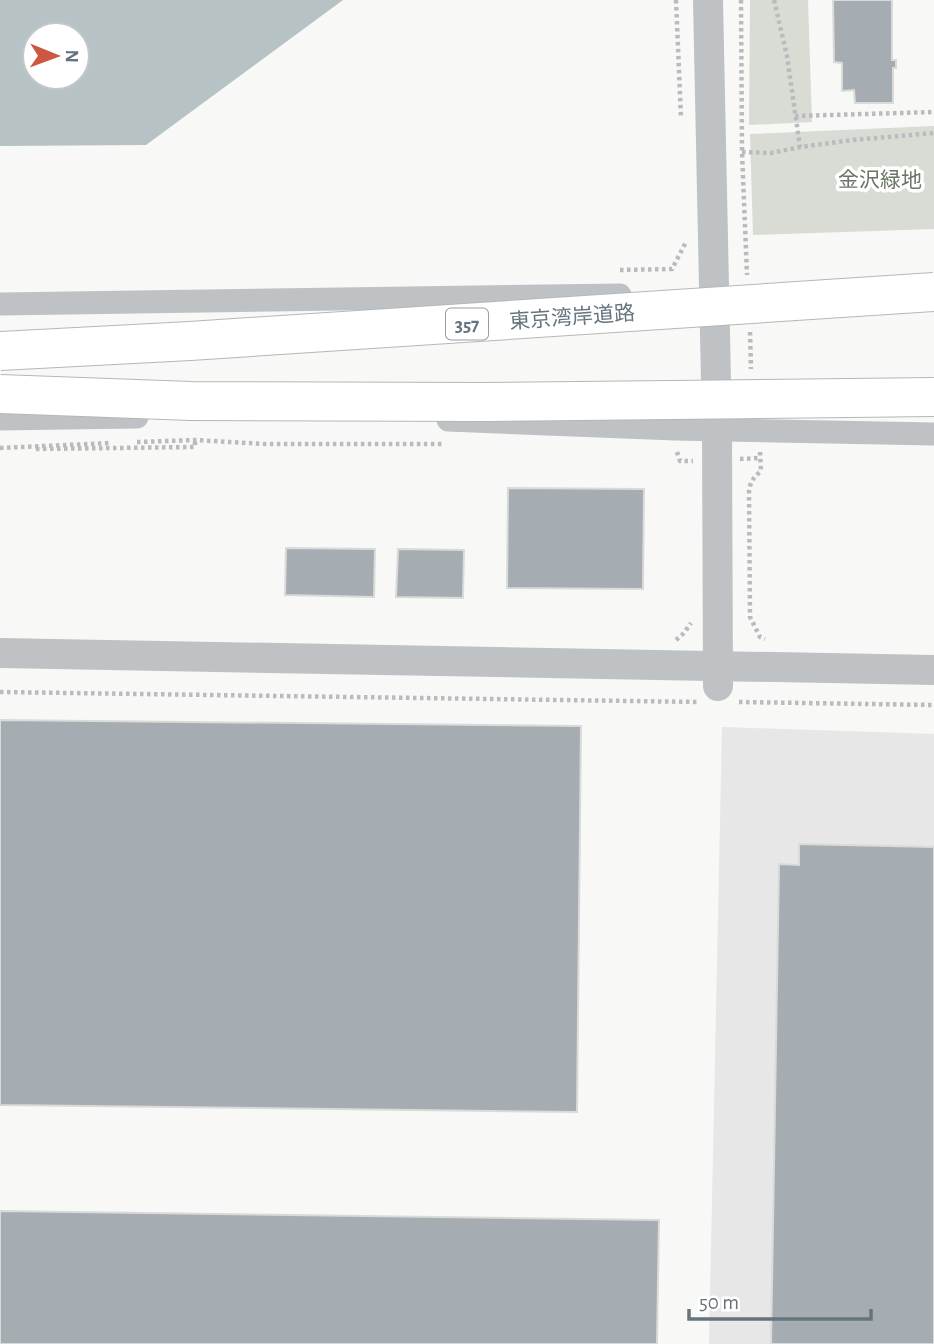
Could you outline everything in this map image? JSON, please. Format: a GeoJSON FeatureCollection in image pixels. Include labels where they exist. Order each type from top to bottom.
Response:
{"type":"FeatureCollection","features":[{"type":"Feature","properties":{"kind":"highway","name":"東京湾岸道路"},"geometry":{"type":"LineString","coordinates":[[0,351],[934,292]]}},
{"type":"Feature","properties":{"kind":"highway"},"geometry":{"type":"LineString","coordinates":[[0,394],[191,401],[485,402],[934,397]]}},
{"type":"Feature","properties":{"kind":"street"},"geometry":{"type":"LineString","coordinates":[[708,0],[717,429],[716,689]]}},
{"type":"Feature","properties":{"kind":"street"},"geometry":{"type":"LineString","coordinates":[[0,304],[714,293]]}},
{"type":"Feature","properties":{"kind":"street"},"geometry":{"type":"LineString","coordinates":[[0,419],[293,414],[717,429],[934,433]]}},
{"type":"Feature","properties":{"kind":"street"},"geometry":{"type":"LineString","coordinates":[[0,653],[716,689],[934,670]]}},
{"type":"Feature","properties":{"kind":"street"},"geometry":{"type":"LineString","coordinates":[[0,673],[716,689],[934,689]]}},
{"type":"Feature","properties":{"kind":"path"},"geometry":{"type":"LineString","coordinates":[[741,0],[742,152],[747,277]]}},
{"type":"Feature","properties":{"kind":"path"},"geometry":{"type":"LineString","coordinates":[[774,0],[787,56],[800,147]]}},
{"type":"Feature","properties":{"kind":"path"},"geometry":{"type":"LineString","coordinates":[[795,116],[934,112]]}},
{"type":"Feature","properties":{"kind":"path"},"geometry":{"type":"LineString","coordinates":[[742,152],[771,153],[853,140],[934,133]]}},
{"type":"Feature","properties":{"kind":"path"},"geometry":{"type":"LineString","coordinates":[[750,332],[751,374]]}},
{"type":"Feature","properties":{"kind":"path"},"geometry":{"type":"LineString","coordinates":[[760,430],[761,471],[753,478],[749,492],[750,617],[760,637],[768,641]]}},
{"type":"Feature","properties":{"kind":"path"},"geometry":{"type":"LineString","coordinates":[[0,449],[195,447],[195,441],[265,444],[456,444]]}},
{"type":"Feature","properties":{"kind":"path"},"geometry":{"type":"LineString","coordinates":[[671,643],[684,633],[692,621]]}},
{"type":"Feature","properties":{"kind":"path"},"geometry":{"type":"LineString","coordinates":[[0,692],[716,689],[934,705]]}},
{"type":"Feature","properties":{"kind":"shaded area"},"geometry":{"type":"Polygon","coordinates":[[[0,0],[343,0],[146,145],[0,146],[0,0]]]}},
{"type":"Feature","properties":{"kind":"shaded area"},"geometry":{"type":"Polygon","coordinates":[[[722,727],[934,734],[934,1344],[709,1344],[722,727]]]}},
{"type":"Feature","properties":{"kind":"green space"},"geometry":{"type":"Polygon","coordinates":[[[750,0],[808,0],[812,122],[749,125],[750,0]]]}},
{"type":"Feature","properties":{"kind":"green space","name":"金沢緑地"},"geometry":{"type":"Polygon","coordinates":[[[934,126],[934,229],[753,235],[750,134],[934,126]]]}},
{"type":"Feature","properties":{"kind":"building"},"geometry":{"type":"Polygon","coordinates":[[[833,0],[892,0],[892,60],[896,60],[896,68],[893,68],[893,103],[855,103],[854,90],[842,91],[842,63],[834,62],[833,0]]]}},
{"type":"Feature","properties":{"kind":"building"},"geometry":{"type":"Polygon","coordinates":[[[508,488],[644,489],[643,589],[507,588],[508,488]]]}},
{"type":"Feature","properties":{"kind":"building"},"geometry":{"type":"Polygon","coordinates":[[[286,548],[375,549],[374,597],[285,595],[286,548]]]}},
{"type":"Feature","properties":{"kind":"building"},"geometry":{"type":"Polygon","coordinates":[[[398,549],[464,550],[463,598],[396,597],[398,549]]]}},
{"type":"Feature","properties":{"kind":"building"},"geometry":{"type":"Polygon","coordinates":[[[0,720],[581,726],[577,1112],[0,1105],[0,720]]]}},
{"type":"Feature","properties":{"kind":"building"},"geometry":{"type":"Polygon","coordinates":[[[799,844],[934,847],[934,1344],[771,1344],[779,864],[799,865],[799,844]]]}},
{"type":"Feature","properties":{"kind":"building"},"geometry":{"type":"Polygon","coordinates":[[[0,1211],[659,1220],[657,1344],[0,1344],[0,1211]]]}}]}
